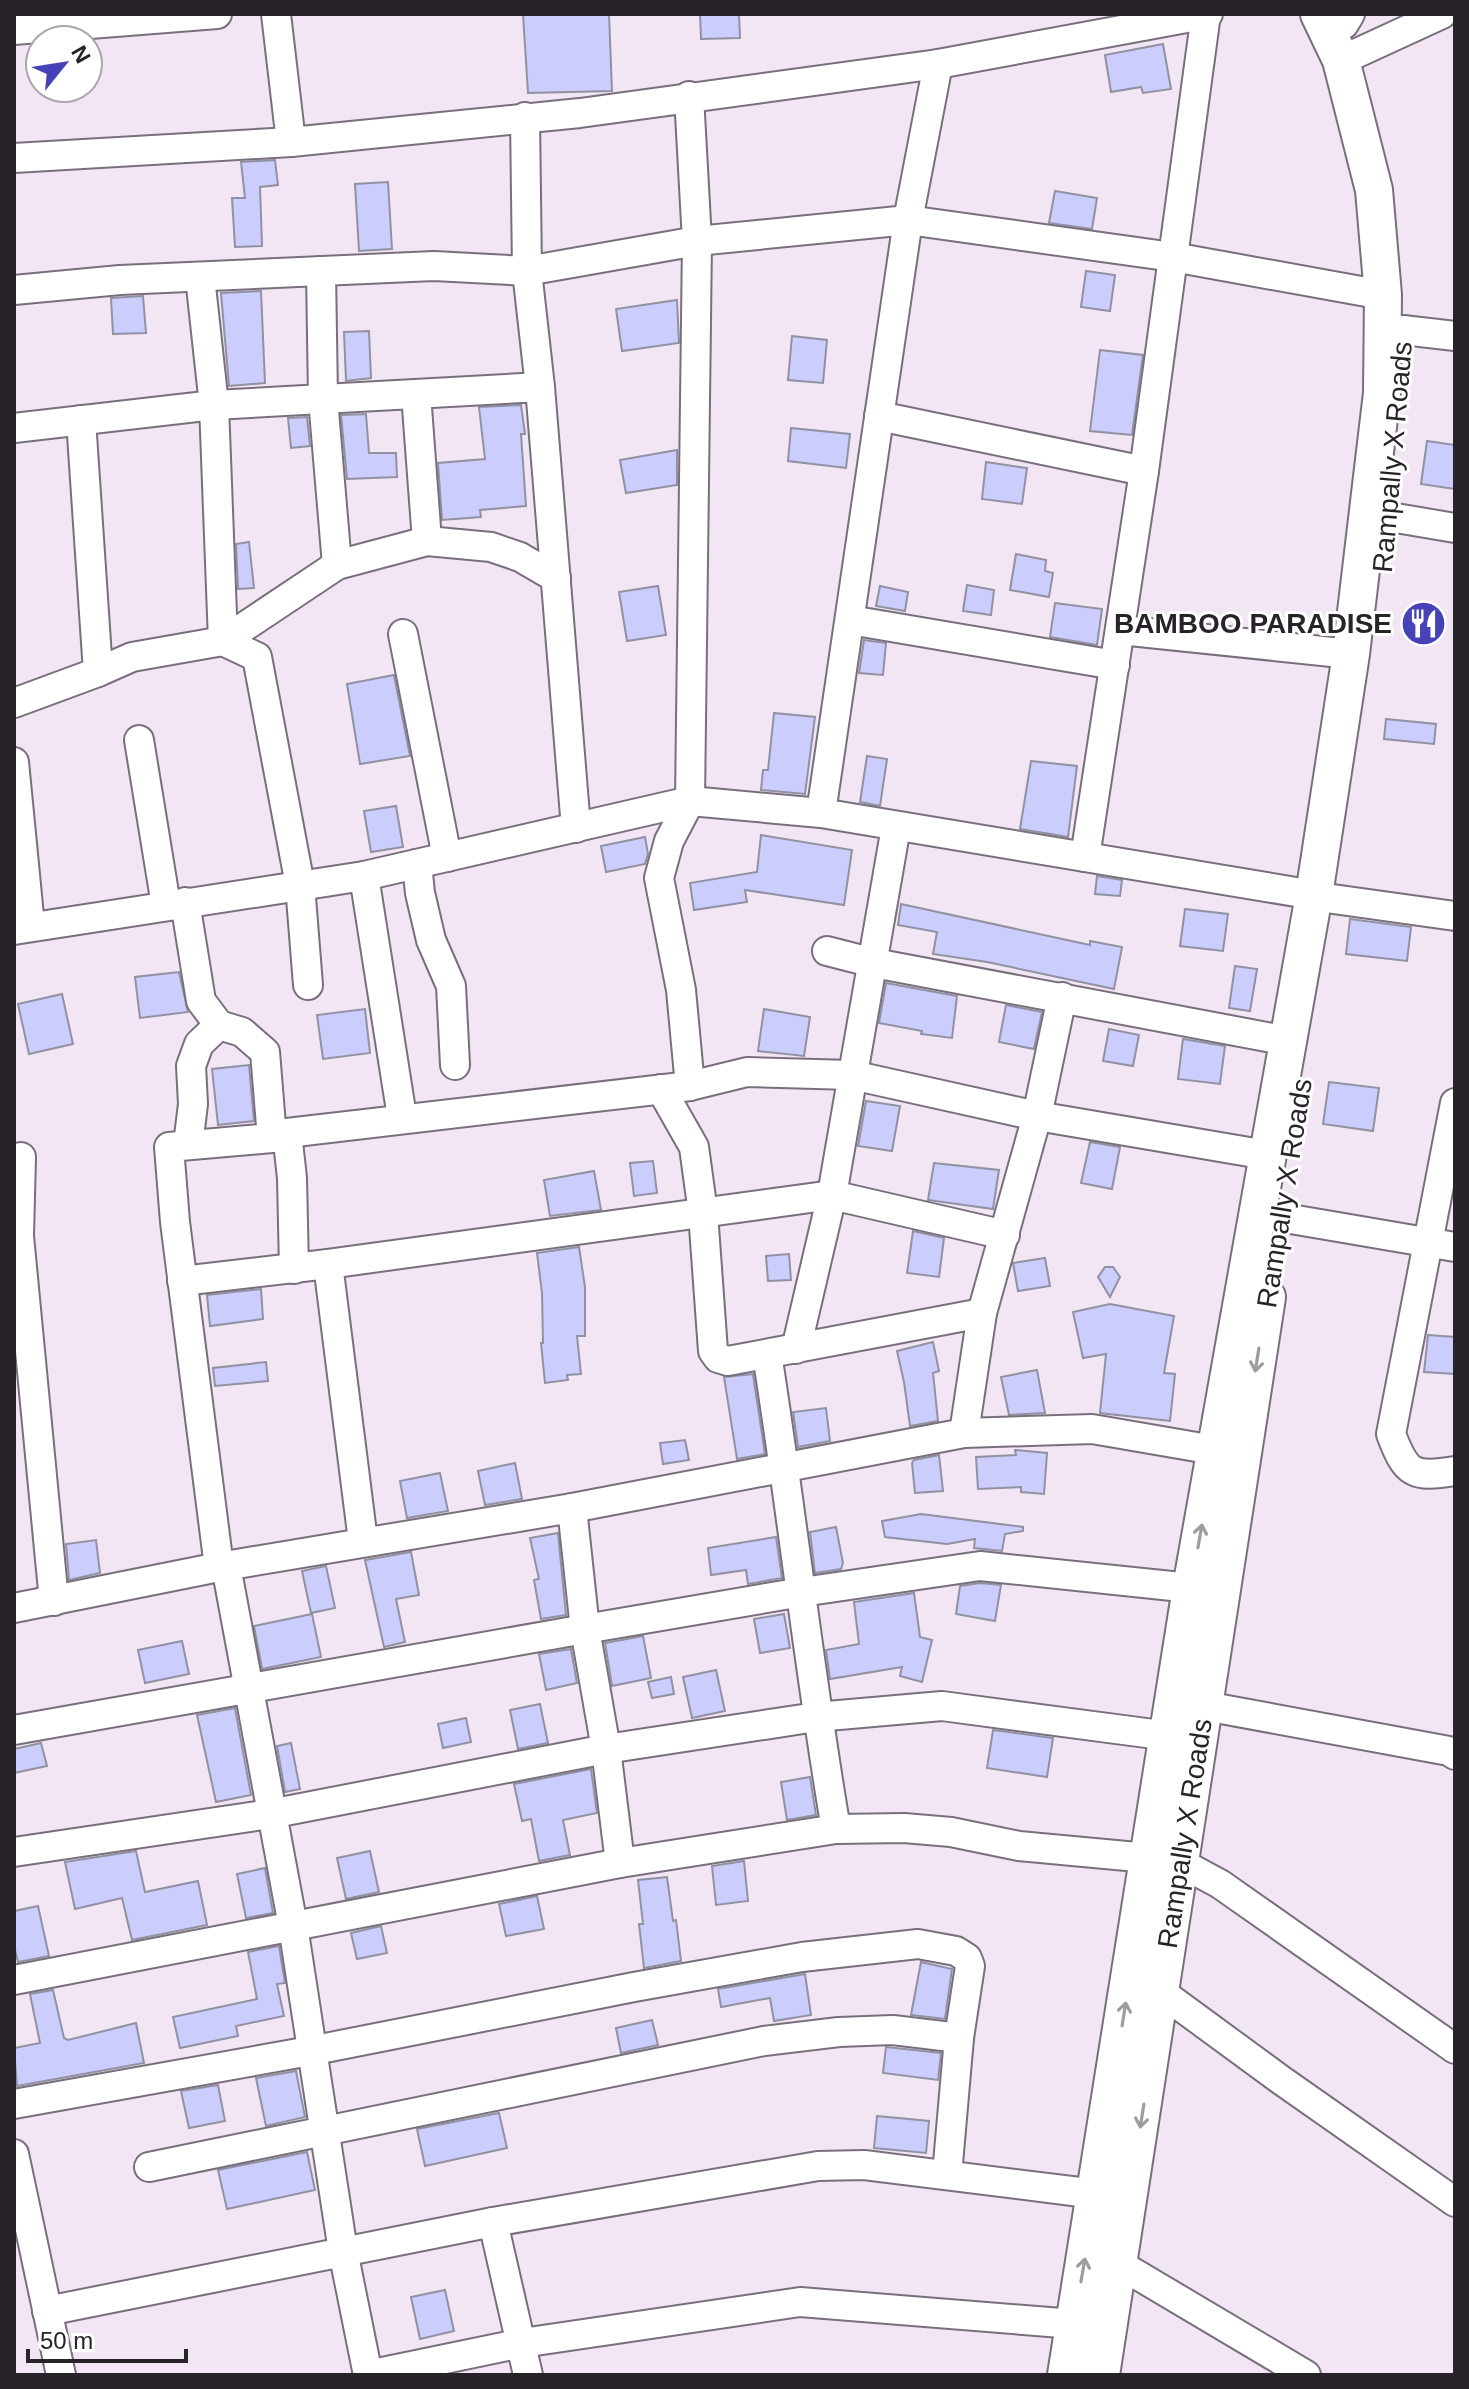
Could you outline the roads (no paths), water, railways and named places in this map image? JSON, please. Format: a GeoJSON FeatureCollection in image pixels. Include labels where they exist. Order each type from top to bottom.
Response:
{"type":"FeatureCollection","features":[{"type":"Feature","properties":{"kind":"main road"},"geometry":{"type":"LineString","coordinates":[[1066,2375],[1096,2194],[1164,1860],[1169,1736],[1197,1659],[1191,1588],[1214,1450],[1288,1041],[1323,897],[1382,393],[1383,295],[1374,190],[1341,60],[1342,24]]}},
{"type":"Feature","properties":{"kind":"main road","name":"Rampally X Roads"},"geometry":{"type":"LineString","coordinates":[[1101,2375],[1161,1992],[1164,1860],[1205,1706],[1197,1659],[1279,1217],[1323,897],[1367,692],[1399,431],[1403,330],[1398,230],[1386,154],[1342,24]]}},
{"type":"Feature","properties":{"kind":"street"},"geometry":{"type":"LineString","coordinates":[[14,30],[217,14]]}},
{"type":"Feature","properties":{"kind":"street"},"geometry":{"type":"LineString","coordinates":[[276,14],[291,142]]}},
{"type":"Feature","properties":{"kind":"street"},"geometry":{"type":"LineString","coordinates":[[14,158],[291,142],[580,113],[938,64],[1207,14],[1144,471],[1085,857]]}},
{"type":"Feature","properties":{"kind":"street"},"geometry":{"type":"LineString","coordinates":[[1342,24],[1444,18]]}},
{"type":"Feature","properties":{"kind":"street"},"geometry":{"type":"LineString","coordinates":[[821,813],[908,220],[938,64]]}},
{"type":"Feature","properties":{"kind":"street"},"geometry":{"type":"LineString","coordinates":[[689,96],[697,241],[690,801],[669,841],[659,878],[681,990],[690,1086]]}},
{"type":"Feature","properties":{"kind":"street"},"geometry":{"type":"LineString","coordinates":[[525,117],[527,271],[540,387],[576,828]]}},
{"type":"Feature","properties":{"kind":"street"},"geometry":{"type":"LineString","coordinates":[[14,290],[120,280],[434,266],[527,271],[697,241],[908,220],[1173,257],[1383,295]]}},
{"type":"Feature","properties":{"kind":"street"},"geometry":{"type":"LineString","coordinates":[[321,271],[323,399],[337,565]]}},
{"type":"Feature","properties":{"kind":"street"},"geometry":{"type":"LineString","coordinates":[[200,277],[214,405],[223,641]]}},
{"type":"Feature","properties":{"kind":"street"},"geometry":{"type":"LineString","coordinates":[[1403,330],[1455,336]]}},
{"type":"Feature","properties":{"kind":"street"},"geometry":{"type":"LineString","coordinates":[[14,428],[214,405],[540,387]]}},
{"type":"Feature","properties":{"kind":"street"},"geometry":{"type":"LineString","coordinates":[[416,394],[427,541]]}},
{"type":"Feature","properties":{"kind":"street"},"geometry":{"type":"LineString","coordinates":[[879,416],[1144,471]]}},
{"type":"Feature","properties":{"kind":"street"},"geometry":{"type":"LineString","coordinates":[[81,420],[98,672]]}},
{"type":"Feature","properties":{"kind":"street"},"geometry":{"type":"LineString","coordinates":[[1390,517],[1455,528]]}},
{"type":"Feature","properties":{"kind":"street"},"geometry":{"type":"LineString","coordinates":[[14,703],[132,657],[223,641],[337,565],[427,541],[491,547],[520,557],[556,578]]}},
{"type":"Feature","properties":{"kind":"street"},"geometry":{"type":"LineString","coordinates":[[850,620],[1115,665]]}},
{"type":"Feature","properties":{"kind":"street"},"geometry":{"type":"LineString","coordinates":[[1120,630],[1351,654]]}},
{"type":"Feature","properties":{"kind":"street"},"geometry":{"type":"LineString","coordinates":[[403,634],[447,857]]}},
{"type":"Feature","properties":{"kind":"street"},"geometry":{"type":"LineString","coordinates":[[223,641],[257,657],[300,885],[308,985]]}},
{"type":"Feature","properties":{"kind":"street"},"geometry":{"type":"LineString","coordinates":[[139,740],[175,904],[201,1001],[219,1025],[242,1032],[265,1052],[279,1135],[292,1178],[294,1269]]}},
{"type":"Feature","properties":{"kind":"street"},"geometry":{"type":"LineString","coordinates":[[14,762],[22,928],[364,876],[690,801],[821,813],[1323,897],[1455,916]]}},
{"type":"Feature","properties":{"kind":"street"},"geometry":{"type":"LineString","coordinates":[[796,1349],[832,1195],[896,827]]}},
{"type":"Feature","properties":{"kind":"street"},"geometry":{"type":"LineString","coordinates":[[417,864],[431,940],[451,986],[455,1065]]}},
{"type":"Feature","properties":{"kind":"street"},"geometry":{"type":"LineString","coordinates":[[364,876],[402,1117]]}},
{"type":"Feature","properties":{"kind":"street"},"geometry":{"type":"LineString","coordinates":[[827,951],[874,963],[1288,1041]]}},
{"type":"Feature","properties":{"kind":"street"},"geometry":{"type":"LineString","coordinates":[[964,1433],[982,1313],[1037,1116],[1062,997]]}},
{"type":"Feature","properties":{"kind":"street"},"geometry":{"type":"LineString","coordinates":[[188,1145],[193,1104],[191,1066],[199,1044],[219,1025]]}},
{"type":"Feature","properties":{"kind":"street"},"geometry":{"type":"LineString","coordinates":[[1074,2324],[800,2302],[522,2343],[368,2375],[323,2132],[293,1926],[223,1567],[182,1281],[169,1147],[402,1117],[690,1086],[747,1072],[852,1075],[1037,1116],[1267,1155]]}},
{"type":"Feature","properties":{"kind":"street"},"geometry":{"type":"LineString","coordinates":[[661,1089],[694,1147],[703,1213],[713,1351],[718,1358],[728,1361],[982,1313]]}},
{"type":"Feature","properties":{"kind":"street"},"geometry":{"type":"LineString","coordinates":[[1455,1103],[1442,1246],[1391,1434],[1400,1458],[1412,1470],[1429,1475],[1455,1471]]}},
{"type":"Feature","properties":{"kind":"street"},"geometry":{"type":"LineString","coordinates":[[14,1158],[21,1157],[20,1297],[54,1601]]}},
{"type":"Feature","properties":{"kind":"street"},"geometry":{"type":"LineString","coordinates":[[182,1281],[294,1269],[832,1195],[1005,1235]]}},
{"type":"Feature","properties":{"kind":"street"},"geometry":{"type":"LineString","coordinates":[[1279,1217],[1442,1246]]}},
{"type":"Feature","properties":{"kind":"street"},"geometry":{"type":"LineString","coordinates":[[328,1264],[363,1541]]}},
{"type":"Feature","properties":{"kind":"street"},"geometry":{"type":"LineString","coordinates":[[767,1354],[802,1592],[816,1717],[836,1829]]}},
{"type":"Feature","properties":{"kind":"street"},"geometry":{"type":"LineString","coordinates":[[14,1608],[363,1541],[572,1508],[964,1433],[1092,1429],[1214,1450]]}},
{"type":"Feature","properties":{"kind":"street"},"geometry":{"type":"LineString","coordinates":[[572,1508],[585,1629],[606,1749],[620,1863]]}},
{"type":"Feature","properties":{"kind":"street"},"geometry":{"type":"LineString","coordinates":[[14,1730],[802,1592],[980,1566],[1191,1588]]}},
{"type":"Feature","properties":{"kind":"street"},"geometry":{"type":"LineString","coordinates":[[14,1852],[270,1814],[606,1749],[816,1717],[942,1706],[1169,1736]]}},
{"type":"Feature","properties":{"kind":"street"},"geometry":{"type":"LineString","coordinates":[[1205,1706],[1449,1751],[1455,1755]]}},
{"type":"Feature","properties":{"kind":"street"},"geometry":{"type":"LineString","coordinates":[[14,1980],[620,1863],[836,1829],[904,1828],[951,1832],[1019,1846],[1164,1860],[1220,1884],[1455,2049]]}},
{"type":"Feature","properties":{"kind":"street"},"geometry":{"type":"LineString","coordinates":[[14,2104],[310,2051],[787,1959],[918,1944],[944,1947],[963,1954],[970,1966],[959,2038],[947,2175]]}},
{"type":"Feature","properties":{"kind":"street"},"geometry":{"type":"LineString","coordinates":[[1161,1992],[1455,2202]]}},
{"type":"Feature","properties":{"kind":"street"},"geometry":{"type":"LineString","coordinates":[[149,2167],[764,2041],[839,2032],[893,2030],[959,2038]]}},
{"type":"Feature","properties":{"kind":"street"},"geometry":{"type":"LineString","coordinates":[[14,2154],[61,2375]]}},
{"type":"Feature","properties":{"kind":"street"},"geometry":{"type":"LineString","coordinates":[[47,2311],[493,2222],[818,2166],[864,2165],[1096,2194]]}},
{"type":"Feature","properties":{"kind":"street"},"geometry":{"type":"LineString","coordinates":[[493,2222],[528,2375]]}},
{"type":"Feature","properties":{"kind":"street"},"geometry":{"type":"LineString","coordinates":[[1119,2264],[1306,2375]]}},
{"type":"Feature","properties":{"kind":"place","name":"BAMBOO PARADISE"},"geometry":{"type":"Point","coordinates":[1423,623]}}]}
